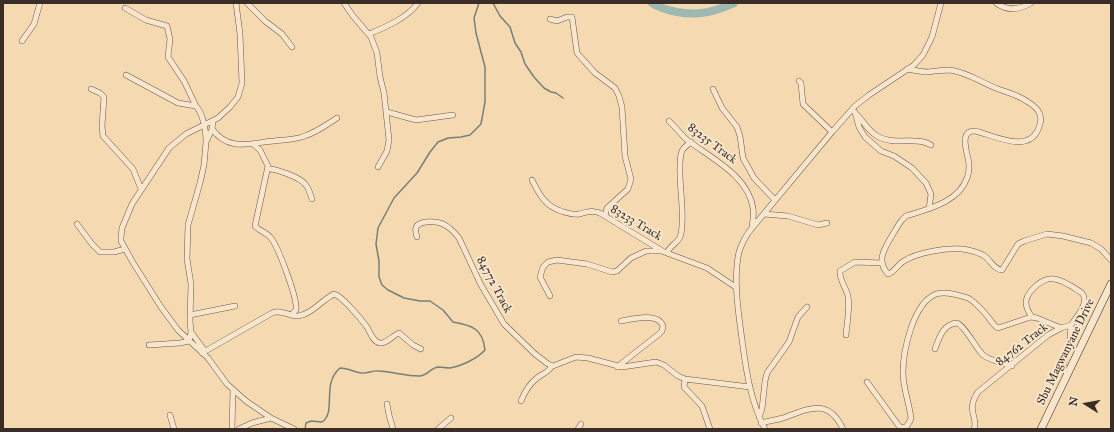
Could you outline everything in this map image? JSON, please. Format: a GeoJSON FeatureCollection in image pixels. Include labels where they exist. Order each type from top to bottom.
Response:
{"type":"FeatureCollection","features":[{"type":"Feature","properties":{"kind":"main road","name":"Sbu Magwanyane Drive"},"geometry":{"type":"LineString","coordinates":[[1041,429],[1111,284]]}},
{"type":"Feature","properties":{"kind":"street"},"geometry":{"type":"LineString","coordinates":[[22,40],[34,24],[40,3]]}},
{"type":"Feature","properties":{"kind":"street"},"geometry":{"type":"LineString","coordinates":[[204,352],[189,341],[171,322],[125,249],[121,237],[122,228],[132,204],[169,148],[186,134],[213,121],[233,104],[241,90],[240,34],[236,3]]}},
{"type":"Feature","properties":{"kind":"street"},"geometry":{"type":"LineString","coordinates":[[247,3],[265,21],[282,34],[292,47]]}},
{"type":"Feature","properties":{"kind":"street"},"geometry":{"type":"LineString","coordinates":[[344,3],[369,34],[376,48],[378,70],[387,112],[389,146],[386,155],[378,167]]}},
{"type":"Feature","properties":{"kind":"street"},"geometry":{"type":"LineString","coordinates":[[369,34],[384,28],[399,19],[418,3]]}},
{"type":"Feature","properties":{"kind":"street"},"geometry":{"type":"LineString","coordinates":[[765,429],[761,423],[750,388],[742,335],[737,288],[737,267],[739,252],[744,239],[832,132],[869,95],[919,60],[927,50],[934,31],[941,3]]}},
{"type":"Feature","properties":{"kind":"street"},"geometry":{"type":"LineString","coordinates":[[996,3],[1001,7],[1012,9],[1031,3]]}},
{"type":"Feature","properties":{"kind":"street"},"geometry":{"type":"LineString","coordinates":[[125,8],[146,20],[165,25],[167,27],[170,39],[168,57],[184,81],[200,111],[206,133],[202,173],[187,231],[187,259],[191,284],[191,332],[189,341]]}},
{"type":"Feature","properties":{"kind":"street"},"geometry":{"type":"LineString","coordinates":[[550,19],[557,21],[567,17],[572,18],[577,53],[595,73],[615,88],[621,102],[625,156],[631,179],[628,189],[608,208],[604,216]]}},
{"type":"Feature","properties":{"kind":"street"},"geometry":{"type":"LineString","coordinates":[[907,69],[923,72],[950,70],[965,74],[1018,96],[1035,107],[1040,114],[1040,124],[1034,136],[1026,141],[1012,141],[975,131],[969,132],[966,135],[965,141],[969,164],[966,182],[957,193],[946,202],[906,216],[902,220],[884,249],[882,264],[886,273],[890,274],[898,265],[910,258],[941,250],[962,249],[970,250],[983,255],[998,270],[1002,270],[1018,244],[1047,234],[1063,236],[1090,243],[1101,249],[1111,260]]}},
{"type":"Feature","properties":{"kind":"street"},"geometry":{"type":"LineString","coordinates":[[126,75],[178,103],[196,106]]}},
{"type":"Feature","properties":{"kind":"street"},"geometry":{"type":"LineString","coordinates":[[799,81],[801,83],[803,104],[832,132]]}},
{"type":"Feature","properties":{"kind":"street"},"geometry":{"type":"LineString","coordinates":[[91,89],[100,93],[104,97],[102,126],[103,136],[136,173],[141,189]]}},
{"type":"Feature","properties":{"kind":"street"},"geometry":{"type":"LineString","coordinates":[[713,89],[722,108],[737,127],[742,158],[754,178],[775,200]]}},
{"type":"Feature","properties":{"kind":"street"},"geometry":{"type":"LineString","coordinates":[[853,111],[869,130],[882,138],[904,141],[923,141],[931,145]]}},
{"type":"Feature","properties":{"kind":"street"},"geometry":{"type":"LineString","coordinates":[[853,111],[859,127],[865,137],[882,151],[894,156],[912,168],[926,183],[931,194],[929,209]]}},
{"type":"Feature","properties":{"kind":"street"},"geometry":{"type":"LineString","coordinates":[[387,112],[416,120],[453,115]]}},
{"type":"Feature","properties":{"kind":"street"},"geometry":{"type":"LineString","coordinates":[[212,129],[220,139],[229,143],[241,145],[253,144],[302,137],[316,132],[337,118]]}},
{"type":"Feature","properties":{"kind":"street"},"geometry":{"type":"LineString","coordinates":[[206,142],[212,129],[213,121]]}},
{"type":"Feature","properties":{"kind":"street","name":"83235 Track"},"geometry":{"type":"LineString","coordinates":[[670,121],[681,134],[726,166],[738,179],[749,194],[753,206],[752,228]]}},
{"type":"Feature","properties":{"kind":"street"},"geometry":{"type":"LineString","coordinates":[[550,296],[540,277],[543,267],[548,262],[557,260],[587,264],[612,272],[617,271],[631,258],[646,251],[665,252],[678,241],[681,235],[682,224],[680,158],[684,147],[691,142]]}},
{"type":"Feature","properties":{"kind":"street"},"geometry":{"type":"LineString","coordinates":[[253,144],[262,152],[268,162],[255,226],[270,236],[283,262],[296,301],[296,310],[291,315]]}},
{"type":"Feature","properties":{"kind":"street"},"geometry":{"type":"LineString","coordinates":[[268,168],[275,169],[302,181],[308,187],[312,199]]}},
{"type":"Feature","properties":{"kind":"street","name":"83233 Track"},"geometry":{"type":"LineString","coordinates":[[532,180],[543,200],[551,207],[569,214],[595,211],[665,252],[707,268],[737,288]]}},
{"type":"Feature","properties":{"kind":"street"},"geometry":{"type":"LineString","coordinates":[[764,214],[788,216],[818,224],[827,223]]}},
{"type":"Feature","properties":{"kind":"street","name":"84772 Track"},"geometry":{"type":"LineString","coordinates":[[417,237],[416,227],[419,224],[428,222],[444,224],[455,232],[488,298],[504,324],[535,354],[552,366]]}},
{"type":"Feature","properties":{"kind":"street"},"geometry":{"type":"LineString","coordinates":[[77,224],[100,252],[114,252],[125,249]]}},
{"type":"Feature","properties":{"kind":"street"},"geometry":{"type":"LineString","coordinates":[[846,335],[849,303],[848,295],[840,275],[840,271],[855,262],[882,264]]}},
{"type":"Feature","properties":{"kind":"street"},"geometry":{"type":"LineString","coordinates":[[1061,328],[1032,317],[1027,309],[1026,301],[1028,293],[1044,280],[1060,280],[1085,296],[1084,304],[1071,325],[1070,340],[1063,363],[1067,374]]}},
{"type":"Feature","properties":{"kind":"street"},"geometry":{"type":"LineString","coordinates":[[867,382],[896,423],[902,428],[906,427],[911,418],[903,375],[904,353],[912,327],[920,310],[928,299],[936,294],[945,293],[969,299],[987,315],[994,326],[998,328],[1003,328],[1032,317]]}},
{"type":"Feature","properties":{"kind":"street"},"geometry":{"type":"LineString","coordinates":[[204,352],[272,313],[278,311],[297,316],[307,313],[332,294],[339,296],[362,321],[376,342],[381,344],[399,333],[413,345],[421,349]]}},
{"type":"Feature","properties":{"kind":"street"},"geometry":{"type":"LineString","coordinates":[[190,315],[235,306]]}},
{"type":"Feature","properties":{"kind":"street"},"geometry":{"type":"LineString","coordinates":[[759,416],[762,408],[767,373],[788,342],[798,317],[807,307]]}},
{"type":"Feature","properties":{"kind":"street"},"geometry":{"type":"LineString","coordinates":[[617,367],[659,334],[663,328],[661,322],[648,317],[621,321]]}},
{"type":"Feature","properties":{"kind":"street"},"geometry":{"type":"LineString","coordinates":[[935,349],[944,330],[952,324],[957,323],[962,327],[984,356],[1012,366]]}},
{"type":"Feature","properties":{"kind":"street","name":"84762 Track"},"geometry":{"type":"LineString","coordinates":[[974,429],[975,424],[972,408],[974,399],[983,387],[1012,366],[1048,335],[1061,328],[1071,325]]}},
{"type":"Feature","properties":{"kind":"street"},"geometry":{"type":"LineString","coordinates":[[191,332],[204,352],[233,390],[251,405],[271,418],[294,429]]}},
{"type":"Feature","properties":{"kind":"street"},"geometry":{"type":"LineString","coordinates":[[149,345],[180,344],[189,341]]}},
{"type":"Feature","properties":{"kind":"street"},"geometry":{"type":"LineString","coordinates":[[521,402],[529,385],[538,377],[550,370],[552,366],[576,357],[588,358],[617,367],[627,367],[656,362],[664,365],[684,379],[750,388]]}},
{"type":"Feature","properties":{"kind":"street"},"geometry":{"type":"LineString","coordinates":[[684,379],[684,387],[702,406],[710,429]]}},
{"type":"Feature","properties":{"kind":"street"},"geometry":{"type":"LineString","coordinates":[[232,429],[233,390]]}},
{"type":"Feature","properties":{"kind":"street"},"geometry":{"type":"LineString","coordinates":[[387,404],[393,429]]}},
{"type":"Feature","properties":{"kind":"street"},"geometry":{"type":"LineString","coordinates":[[761,423],[781,418],[802,410],[818,408],[827,410],[834,415],[843,429]]}},
{"type":"Feature","properties":{"kind":"street"},"geometry":{"type":"LineString","coordinates":[[170,415],[174,429]]}},
{"type":"Feature","properties":{"kind":"street"},"geometry":{"type":"LineString","coordinates":[[239,429],[252,423],[271,418]]}},
{"type":"Feature","properties":{"kind":"street"},"geometry":{"type":"LineString","coordinates":[[438,429],[451,418]]}},
{"type":"Feature","properties":{"kind":"waterway"},"geometry":{"type":"LineString","coordinates":[[305,429],[306,423],[311,421],[322,422],[326,417],[328,412],[331,382],[334,375],[340,368],[361,373],[377,371],[422,376],[438,367],[450,368],[465,364],[485,350],[482,337],[475,329],[453,322],[443,310],[430,301],[404,298],[388,290],[382,285],[379,277],[379,261],[376,244],[378,228],[394,198],[417,173],[438,142],[448,138],[470,135],[481,124],[485,102],[485,67],[476,33],[474,18],[479,3]]}},
{"type":"Feature","properties":{"kind":"waterway"},"geometry":{"type":"LineString","coordinates":[[493,3],[500,16],[510,27],[515,43],[521,52],[525,64],[534,77],[544,88],[563,98]]}},
{"type":"Feature","properties":{"kind":"waterway"},"geometry":{"type":"LineString","coordinates":[[652,3],[657,6],[682,13],[713,11],[734,3]]}}]}
